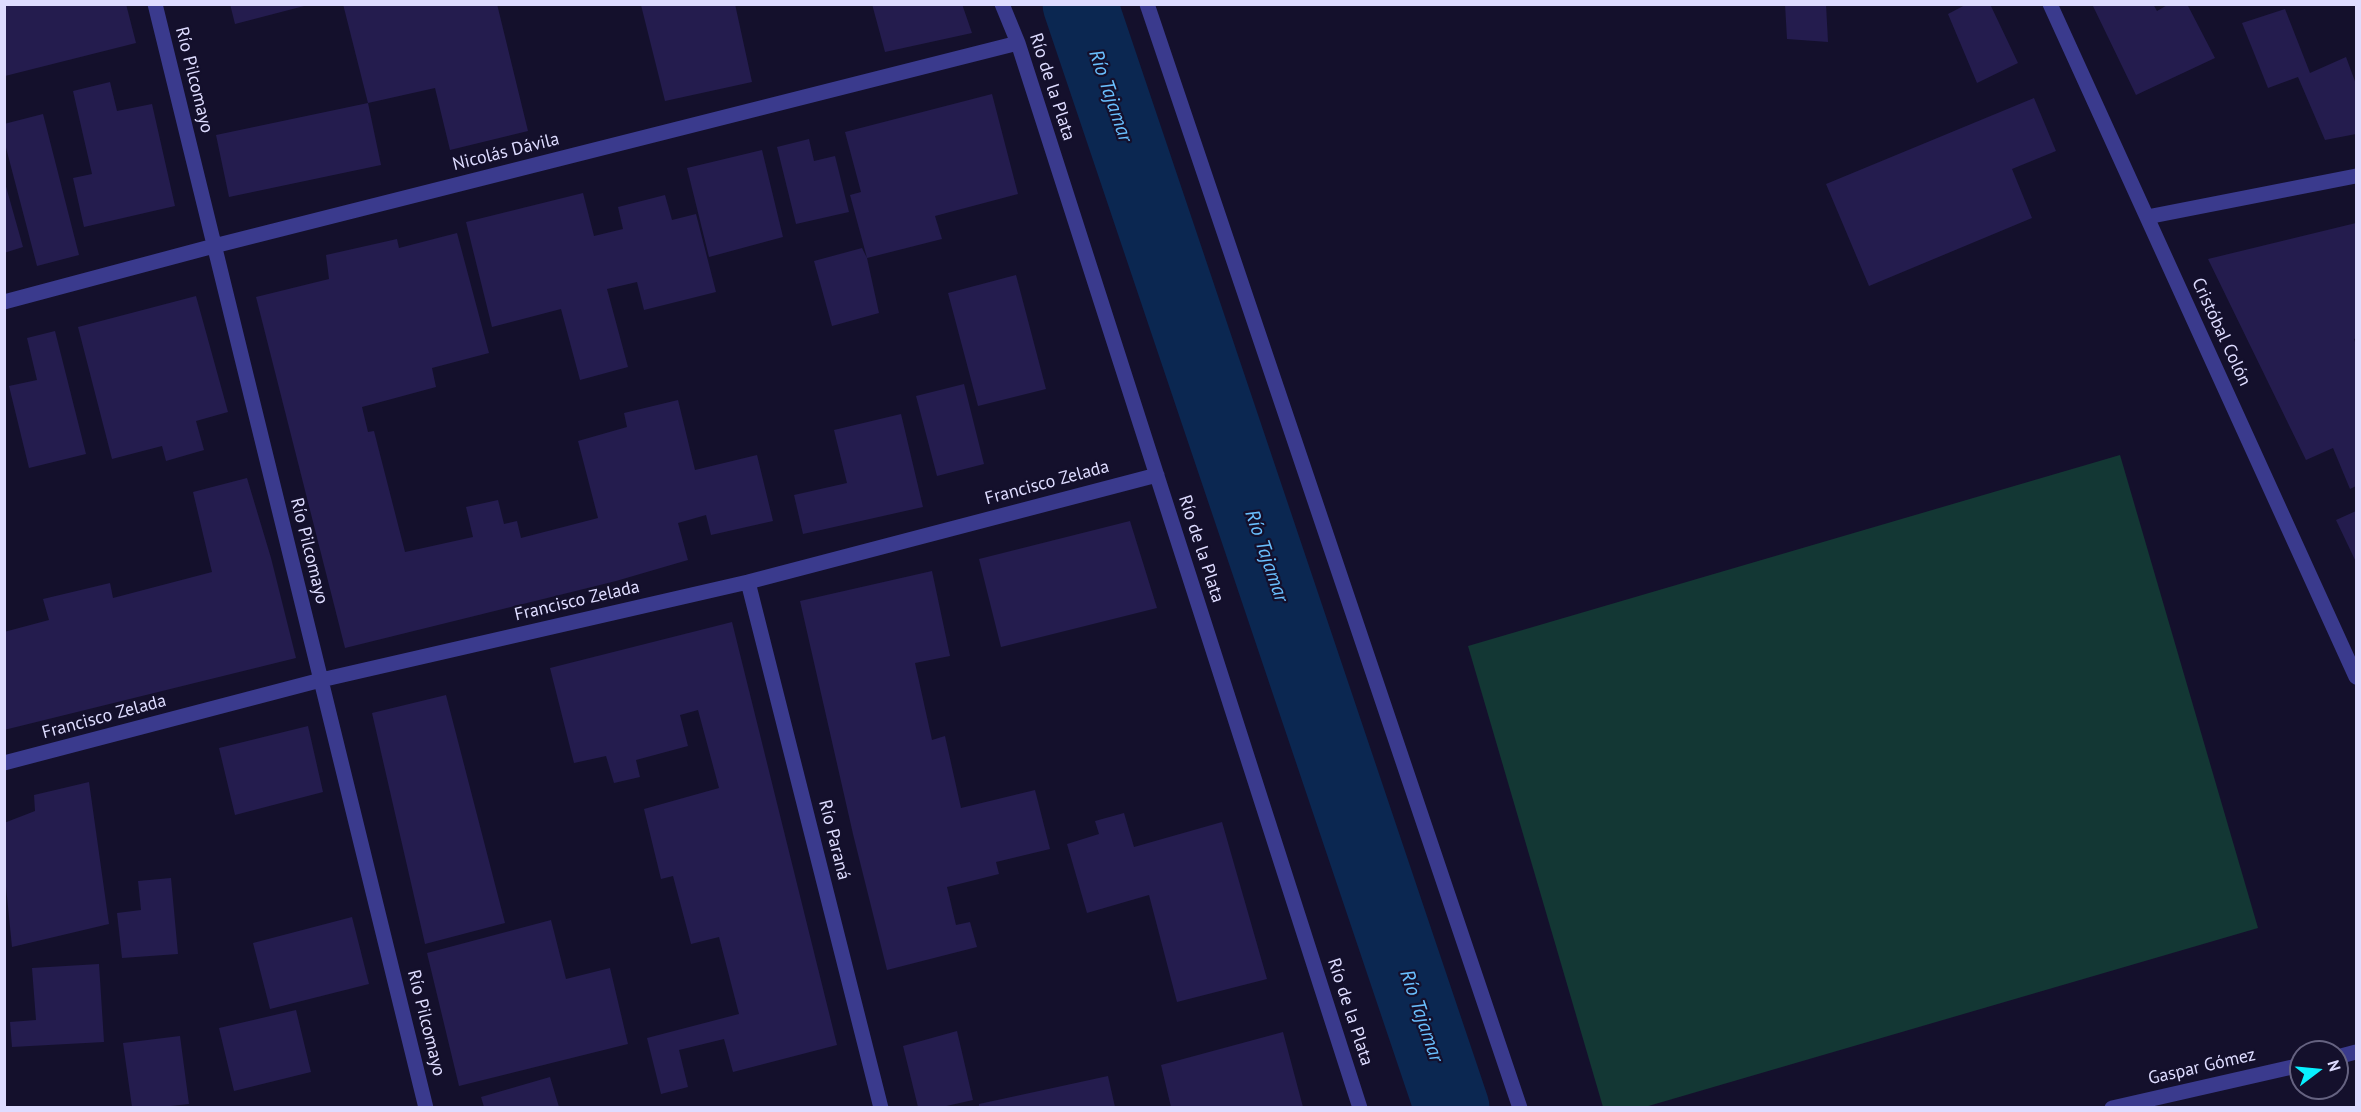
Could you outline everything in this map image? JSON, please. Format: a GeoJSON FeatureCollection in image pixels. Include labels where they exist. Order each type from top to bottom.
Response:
{"type":"FeatureCollection","features":[{"type":"Feature","properties":{"kind":"street","name":"Río Pilcomayo"},"geometry":{"type":"LineString","coordinates":[[155,4],[426,1107]]}},
{"type":"Feature","properties":{"kind":"street","name":"Río de la Plata"},"geometry":{"type":"LineString","coordinates":[[1002,4],[1018,43],[1360,1107]]}},
{"type":"Feature","properties":{"kind":"street"},"geometry":{"type":"LineString","coordinates":[[1148,4],[1520,1107]]}},
{"type":"Feature","properties":{"kind":"street","name":"Cristóbal Colón"},"geometry":{"type":"LineString","coordinates":[[2050,4],[2356,676]]}},
{"type":"Feature","properties":{"kind":"street","name":"Nicolás Dávila"},"geometry":{"type":"LineString","coordinates":[[4,302],[214,246],[1018,43]]}},
{"type":"Feature","properties":{"kind":"street"},"geometry":{"type":"LineString","coordinates":[[2147,217],[2356,176]]}},
{"type":"Feature","properties":{"kind":"street","name":"Francisco Zelada"},"geometry":{"type":"LineString","coordinates":[[4,763],[321,680],[748,582],[1156,475]]}},
{"type":"Feature","properties":{"kind":"street","name":"Río Paraná"},"geometry":{"type":"LineString","coordinates":[[748,582],[881,1107]]}},
{"type":"Feature","properties":{"kind":"street","name":"Gaspar Gómez"},"geometry":{"type":"LineString","coordinates":[[2112,1107],[2289,1068]]}},
{"type":"Feature","properties":{"kind":"green space"},"geometry":{"type":"Polygon","coordinates":[[[2120,455],[2258,928],[1645,1107],[1603,1107],[1468,646],[2120,455]]]}},
{"type":"Feature","properties":{"kind":"building"},"geometry":{"type":"Polygon","coordinates":[[[5,4],[126,4],[136,43],[5,76],[5,4]]]}},
{"type":"Feature","properties":{"kind":"building"},"geometry":{"type":"Polygon","coordinates":[[[230,4],[307,4],[308,5],[235,24],[230,4]]]}},
{"type":"Feature","properties":{"kind":"building"},"geometry":{"type":"Polygon","coordinates":[[[343,4],[497,4],[528,131],[450,150],[435,88],[368,103],[343,4]]]}},
{"type":"Feature","properties":{"kind":"building"},"geometry":{"type":"Polygon","coordinates":[[[735,4],[752,82],[665,101],[641,5],[735,4]]]}},
{"type":"Feature","properties":{"kind":"building"},"geometry":{"type":"Polygon","coordinates":[[[872,4],[962,4],[972,33],[885,52],[872,4]]]}},
{"type":"Feature","properties":{"kind":"building"},"geometry":{"type":"Polygon","coordinates":[[[1785,4],[1826,4],[1828,42],[1787,39],[1785,4]]]}},
{"type":"Feature","properties":{"kind":"building"},"geometry":{"type":"Polygon","coordinates":[[[1967,4],[1990,4],[2018,63],[1977,83],[1948,14],[1967,4]]]}},
{"type":"Feature","properties":{"kind":"building"},"geometry":{"type":"Polygon","coordinates":[[[2092,4],[2153,4],[2157,11],[2169,4],[2187,4],[2215,58],[2136,95],[2092,4]]]}},
{"type":"Feature","properties":{"kind":"building"},"geometry":{"type":"Polygon","coordinates":[[[2285,9],[2310,73],[2346,57],[2356,84],[2356,134],[2325,140],[2298,77],[2268,88],[2242,23],[2285,9]]]}},
{"type":"Feature","properties":{"kind":"building"},"geometry":{"type":"Polygon","coordinates":[[[110,82],[117,111],[152,104],[175,206],[84,227],[73,178],[92,174],[73,91],[110,82]]]}},
{"type":"Feature","properties":{"kind":"building"},"geometry":{"type":"Polygon","coordinates":[[[992,94],[1018,194],[935,216],[942,239],[867,258],[850,195],[861,192],[845,132],[992,94]]]}},
{"type":"Feature","properties":{"kind":"building"},"geometry":{"type":"Polygon","coordinates":[[[2034,98],[2056,151],[2012,169],[2032,218],[1869,286],[1826,184],[2034,98]]]}},
{"type":"Feature","properties":{"kind":"building"},"geometry":{"type":"Polygon","coordinates":[[[368,103],[381,165],[229,197],[216,135],[368,103]]]}},
{"type":"Feature","properties":{"kind":"building"},"geometry":{"type":"Polygon","coordinates":[[[43,114],[79,255],[37,266],[4,140],[4,124],[43,114]]]}},
{"type":"Feature","properties":{"kind":"building"},"geometry":{"type":"Polygon","coordinates":[[[809,139],[814,161],[835,156],[849,212],[796,224],[777,147],[809,139]]]}},
{"type":"Feature","properties":{"kind":"building"},"geometry":{"type":"Polygon","coordinates":[[[762,150],[783,237],[709,257],[687,168],[762,150]]]}},
{"type":"Feature","properties":{"kind":"building"},"geometry":{"type":"Polygon","coordinates":[[[4,184],[23,247],[4,253],[4,184]]]}},
{"type":"Feature","properties":{"kind":"building"},"geometry":{"type":"Polygon","coordinates":[[[583,193],[594,236],[623,229],[618,207],[665,195],[672,220],[696,214],[716,292],[644,310],[637,282],[607,289],[628,367],[580,380],[561,309],[492,327],[466,222],[583,193]]]}},
{"type":"Feature","properties":{"kind":"building"},"geometry":{"type":"Polygon","coordinates":[[[2356,223],[2356,338],[2354,339],[2356,345],[2356,486],[2350,489],[2333,448],[2306,460],[2208,259],[2356,223]]]}},
{"type":"Feature","properties":{"kind":"building"},"geometry":{"type":"Polygon","coordinates":[[[457,233],[489,353],[432,368],[436,387],[362,407],[368,432],[374,431],[405,552],[473,537],[466,507],[498,500],[504,524],[517,521],[521,538],[598,518],[578,441],[627,427],[624,413],[678,400],[695,470],[757,455],[773,521],[711,535],[706,515],[678,523],[688,560],[616,581],[345,648],[256,297],[329,279],[326,255],[397,239],[399,248],[457,233]]]}},
{"type":"Feature","properties":{"kind":"building"},"geometry":{"type":"Polygon","coordinates":[[[862,248],[867,258],[879,313],[832,326],[814,261],[862,248]]]}},
{"type":"Feature","properties":{"kind":"building"},"geometry":{"type":"Polygon","coordinates":[[[1016,275],[1046,389],[978,406],[948,293],[1016,275]]]}},
{"type":"Feature","properties":{"kind":"building"},"geometry":{"type":"Polygon","coordinates":[[[196,296],[228,412],[196,421],[204,450],[166,461],[162,446],[112,459],[78,327],[196,296]]]}},
{"type":"Feature","properties":{"kind":"building"},"geometry":{"type":"Polygon","coordinates":[[[55,331],[86,454],[29,468],[9,386],[37,380],[27,338],[55,331]]]}},
{"type":"Feature","properties":{"kind":"building"},"geometry":{"type":"Polygon","coordinates":[[[964,384],[984,464],[937,476],[916,396],[964,384]]]}},
{"type":"Feature","properties":{"kind":"building"},"geometry":{"type":"Polygon","coordinates":[[[901,414],[923,507],[803,534],[794,495],[847,483],[834,430],[901,414]]]}},
{"type":"Feature","properties":{"kind":"building"},"geometry":{"type":"Polygon","coordinates":[[[247,478],[271,558],[296,658],[4,730],[4,632],[49,620],[43,599],[110,583],[113,598],[212,572],[193,492],[247,478]]]}},
{"type":"Feature","properties":{"kind":"building"},"geometry":{"type":"Polygon","coordinates":[[[2356,511],[2356,562],[2336,520],[2356,511]]]}},
{"type":"Feature","properties":{"kind":"building"},"geometry":{"type":"Polygon","coordinates":[[[1130,521],[1157,608],[1001,647],[979,559],[1130,521]]]}},
{"type":"Feature","properties":{"kind":"building"},"geometry":{"type":"Polygon","coordinates":[[[932,571],[950,656],[915,663],[932,740],[945,736],[961,808],[1035,790],[1050,849],[996,862],[999,874],[947,887],[956,925],[970,922],[977,947],[887,970],[853,834],[800,601],[932,571]]]}},
{"type":"Feature","properties":{"kind":"building"},"geometry":{"type":"Polygon","coordinates":[[[732,622],[837,1045],[733,1072],[724,1039],[679,1050],[688,1087],[661,1094],[647,1038],[739,1014],[719,937],[691,944],[673,876],[661,879],[644,809],[719,788],[698,710],[680,715],[688,746],[636,760],[640,777],[614,783],[606,756],[574,763],[550,668],[732,622]]]}},
{"type":"Feature","properties":{"kind":"building"},"geometry":{"type":"Polygon","coordinates":[[[446,695],[505,923],[425,944],[372,713],[446,695]]]}},
{"type":"Feature","properties":{"kind":"building"},"geometry":{"type":"Polygon","coordinates":[[[308,726],[323,792],[235,815],[219,748],[308,726]]]}},
{"type":"Feature","properties":{"kind":"building"},"geometry":{"type":"Polygon","coordinates":[[[89,782],[109,924],[12,947],[4,867],[4,823],[35,811],[34,795],[89,782]]]}},
{"type":"Feature","properties":{"kind":"building"},"geometry":{"type":"Polygon","coordinates":[[[1124,813],[1134,847],[1222,822],[1267,979],[1177,1002],[1149,895],[1087,913],[1067,844],[1099,834],[1095,821],[1124,813]]]}},
{"type":"Feature","properties":{"kind":"building"},"geometry":{"type":"Polygon","coordinates":[[[171,878],[178,954],[122,958],[117,913],[141,910],[138,881],[171,878]]]}},
{"type":"Feature","properties":{"kind":"building"},"geometry":{"type":"Polygon","coordinates":[[[352,917],[369,984],[270,1009],[253,943],[352,917]]]}},
{"type":"Feature","properties":{"kind":"building"},"geometry":{"type":"Polygon","coordinates":[[[551,920],[566,979],[610,968],[628,1044],[459,1086],[427,953],[551,920]]]}},
{"type":"Feature","properties":{"kind":"building"},"geometry":{"type":"Polygon","coordinates":[[[99,964],[104,1042],[12,1047],[10,1022],[36,1020],[32,968],[99,964]]]}},
{"type":"Feature","properties":{"kind":"building"},"geometry":{"type":"Polygon","coordinates":[[[296,1010],[311,1072],[234,1091],[219,1028],[296,1010]]]}},
{"type":"Feature","properties":{"kind":"building"},"geometry":{"type":"Polygon","coordinates":[[[957,1031],[973,1100],[942,1107],[918,1107],[903,1046],[957,1031]]]}},
{"type":"Feature","properties":{"kind":"building"},"geometry":{"type":"Polygon","coordinates":[[[1283,1032],[1303,1107],[1171,1107],[1161,1065],[1283,1032]]]}},
{"type":"Feature","properties":{"kind":"building"},"geometry":{"type":"Polygon","coordinates":[[[180,1036],[189,1104],[132,1107],[123,1043],[180,1036]]]}},
{"type":"Feature","properties":{"kind":"building"},"geometry":{"type":"Polygon","coordinates":[[[1108,1076],[1115,1107],[979,1107],[979,1104],[1108,1076]]]}},
{"type":"Feature","properties":{"kind":"building"},"geometry":{"type":"Polygon","coordinates":[[[550,1077],[559,1107],[484,1107],[481,1097],[550,1077]]]}},
{"type":"Feature","properties":{"kind":"waterway","name":"Río Tajamar"},"geometry":{"type":"LineString","coordinates":[[1080,4],[1452,1108]]}}]}
